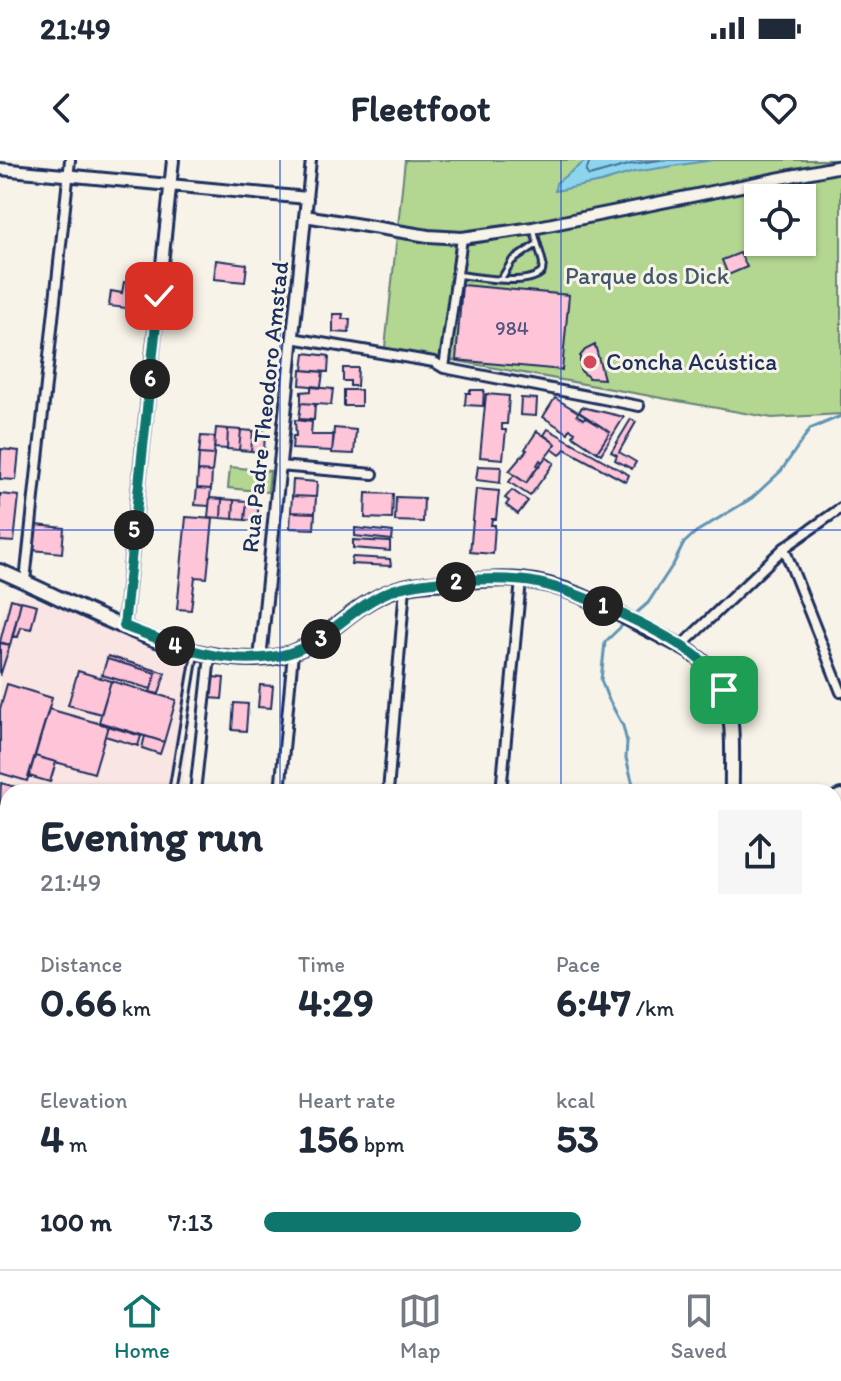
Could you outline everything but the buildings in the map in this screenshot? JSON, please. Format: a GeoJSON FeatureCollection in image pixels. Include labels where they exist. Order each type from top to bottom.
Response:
{"type":"FeatureCollection","features":[{"type":"Feature","properties":{"kind":"main road"},"geometry":{"type":"LineString","coordinates":[[0,571],[124,626],[195,652],[260,659],[293,653],[322,638],[378,596],[405,587],[521,580],[583,597],[681,646],[707,666],[724,690],[729,708],[732,784]]}},
{"type":"Feature","properties":{"kind":"street"},"geometry":{"type":"LineString","coordinates":[[25,581],[70,160]]}},
{"type":"Feature","properties":{"kind":"street"},"geometry":{"type":"LineString","coordinates":[[124,626],[173,160]]}},
{"type":"Feature","properties":{"kind":"street","name":"Rua Padre Theodoro Amstad"},"geometry":{"type":"LineString","coordinates":[[260,659],[311,160]]}},
{"type":"Feature","properties":{"kind":"street"},"geometry":{"type":"LineString","coordinates":[[305,216],[428,236],[462,238],[533,228],[841,166]]}},
{"type":"Feature","properties":{"kind":"street"},"geometry":{"type":"LineString","coordinates":[[0,169],[307,198]]}},
{"type":"Feature","properties":{"kind":"street"},"geometry":{"type":"LineString","coordinates":[[444,368],[462,238]]}},
{"type":"Feature","properties":{"kind":"street"},"geometry":{"type":"LineString","coordinates":[[292,338],[434,362],[444,368],[639,406]]}},
{"type":"Feature","properties":{"kind":"street"},"geometry":{"type":"LineString","coordinates":[[279,466],[373,474]]}},
{"type":"Feature","properties":{"kind":"street"},"geometry":{"type":"LineString","coordinates":[[681,646],[784,548],[841,508]]}},
{"type":"Feature","properties":{"kind":"street"},"geometry":{"type":"LineString","coordinates":[[784,548],[841,692]]}},
{"type":"Feature","properties":{"kind":"street"},"geometry":{"type":"LineString","coordinates":[[502,784],[521,580]]}},
{"type":"Feature","properties":{"kind":"street"},"geometry":{"type":"LineString","coordinates":[[389,784],[405,587]]}},
{"type":"Feature","properties":{"kind":"street"},"geometry":{"type":"LineString","coordinates":[[281,784],[293,653]]}},
{"type":"Feature","properties":{"kind":"street"},"geometry":{"type":"LineString","coordinates":[[196,784],[210,656]]}},
{"type":"Feature","properties":{"kind":"lane"},"geometry":{"type":"LineString","coordinates":[[458,275],[536,279],[542,272],[543,263],[533,228]]}},
{"type":"Feature","properties":{"kind":"lane"},"geometry":{"type":"LineString","coordinates":[[501,279],[512,261],[537,244]]}},
{"type":"Feature","properties":{"kind":"lane"},"geometry":{"type":"LineString","coordinates":[[173,784],[195,652]]}},
{"type":"Feature","properties":{"kind":"shaded area"},"geometry":{"type":"Polygon","coordinates":[[[22,593],[198,662],[182,784],[0,784],[0,625],[8,599],[22,593]]]}},
{"type":"Feature","properties":{"kind":"green space","name":"Parque dos Dick"},"geometry":{"type":"Polygon","coordinates":[[[405,160],[841,160],[841,414],[772,418],[385,348],[405,160]]]}},
{"type":"Feature","properties":{"kind":"green space"},"geometry":{"type":"Polygon","coordinates":[[[230,467],[270,471],[268,492],[228,488],[230,467]]]}},
{"type":"Feature","properties":{"kind":"water"},"geometry":{"type":"Polygon","coordinates":[[[587,160],[713,160],[634,172],[555,191],[556,183],[587,160]]]}},
{"type":"Feature","properties":{"kind":"waterway"},"geometry":{"type":"LineString","coordinates":[[633,616],[648,603],[684,543],[696,532],[752,498],[781,471],[810,429],[841,416]]}},
{"type":"Feature","properties":{"kind":"waterway"},"geometry":{"type":"LineString","coordinates":[[627,621],[605,642],[601,680],[623,726],[627,742],[626,758],[633,784]]}},
{"type":"Feature","properties":{"kind":"place","name":"Concha Acústica"},"geometry":{"type":"Point","coordinates":[590,362]}},
{"type":"Feature","properties":{"kind":"route"},"geometry":{"type":"LineString","coordinates":[[159,296],[124,626],[210,656],[260,659],[304,649],[361,607],[394,590],[426,584],[521,580],[583,597],[681,646],[716,675],[724,690]]}}]}
